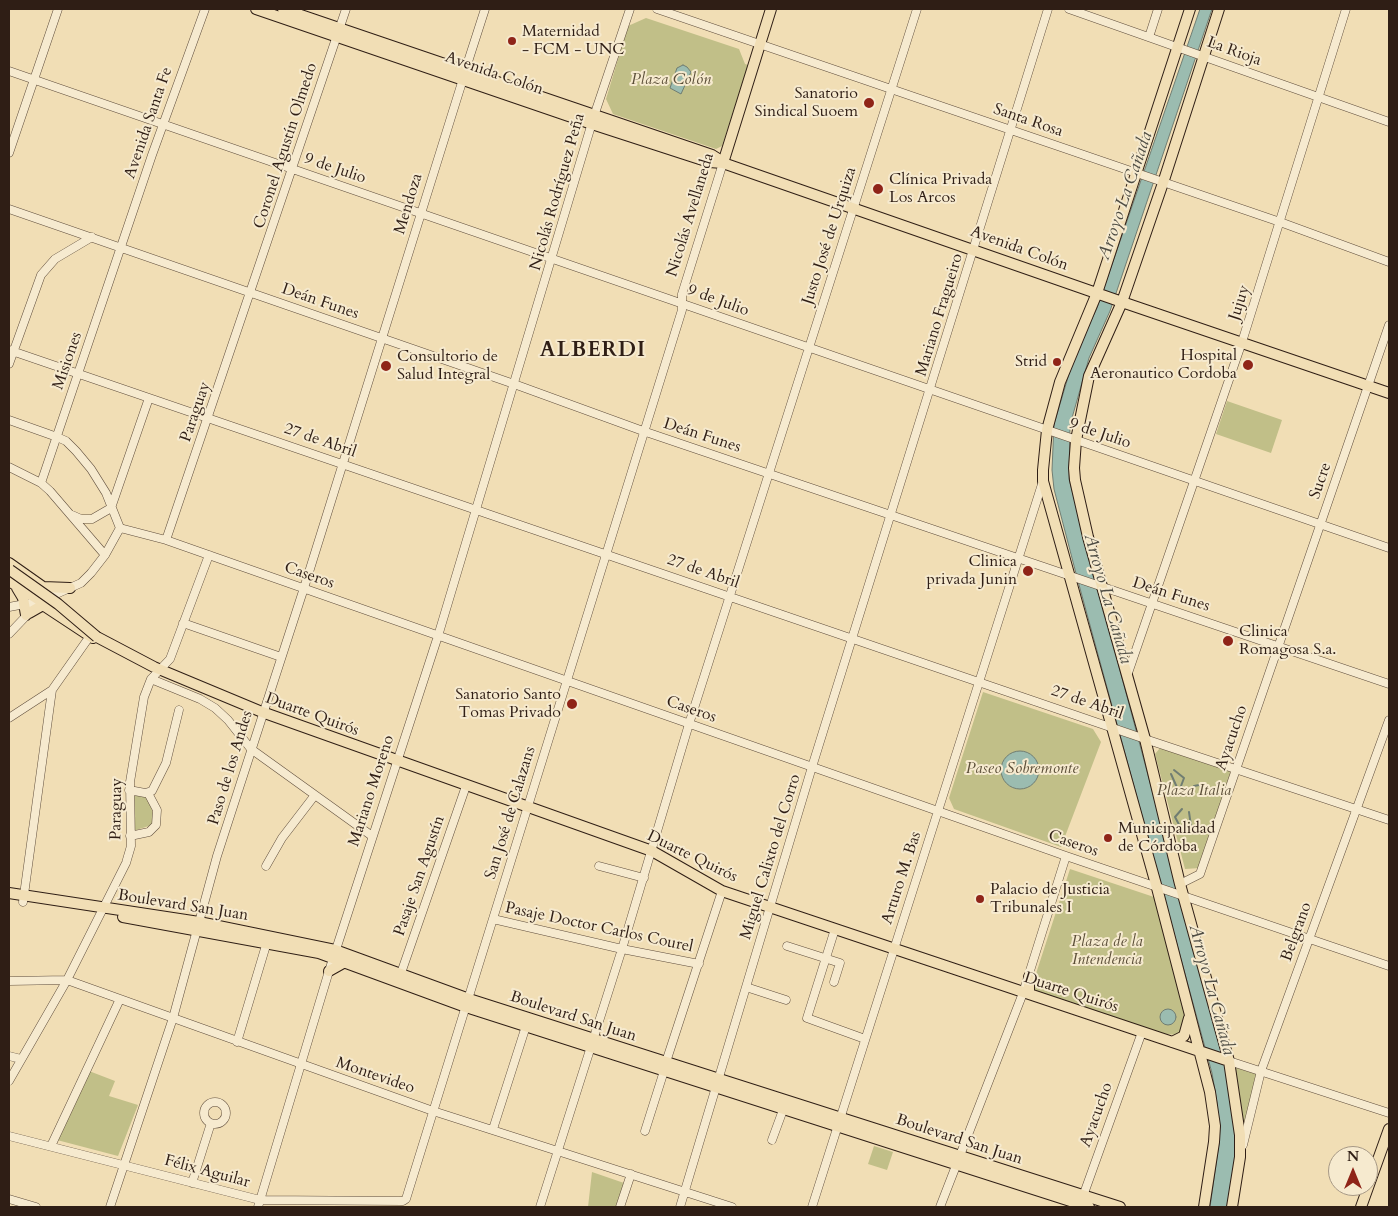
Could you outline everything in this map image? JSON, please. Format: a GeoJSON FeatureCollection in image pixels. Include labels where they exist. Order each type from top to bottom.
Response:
{"type":"FeatureCollection","features":[{"type":"Feature","properties":{"kind":"main road","name":"Avenida Colón"},"geometry":{"type":"LineString","coordinates":[[256,9],[338,31]]}},
{"type":"Feature","properties":{"kind":"main road","name":"Avenida Colón"},"geometry":{"type":"LineString","coordinates":[[283,9],[338,31],[593,120],[712,155],[723,163],[1389,393]]}},
{"type":"Feature","properties":{"kind":"main road","name":"Nicolás Avellaneda"},"geometry":{"type":"LineString","coordinates":[[723,163],[771,9]]}},
{"type":"Feature","properties":{"kind":"main road"},"geometry":{"type":"LineString","coordinates":[[1190,9],[1097,293],[1064,370],[1047,430],[1043,481],[1113,727],[1210,1092],[1215,1126],[1204,1207]]}},
{"type":"Feature","properties":{"kind":"main road"},"geometry":{"type":"LineString","coordinates":[[1219,9],[1164,183],[1122,302],[1089,376],[1076,440],[1075,480],[1102,587],[1145,739],[1180,884],[1229,1061],[1239,1118],[1240,1157],[1232,1207]]}},
{"type":"Feature","properties":{"kind":"main road"},"geometry":{"type":"LineString","coordinates":[[9,567],[43,587],[70,588]]}},
{"type":"Feature","properties":{"kind":"main road","name":"Duarte Quirós"},"geometry":{"type":"LineString","coordinates":[[9,567],[58,604],[94,637],[161,670],[262,712],[396,762],[652,851],[722,891],[893,950],[1229,1061]]}},
{"type":"Feature","properties":{"kind":"main road"},"geometry":{"type":"LineString","coordinates":[[34,581],[43,593],[42,603]]}},
{"type":"Feature","properties":{"kind":"main road"},"geometry":{"type":"LineString","coordinates":[[12,583],[94,637]]}},
{"type":"Feature","properties":{"kind":"main road"},"geometry":{"type":"LineString","coordinates":[[12,583],[22,594],[27,611],[42,603],[58,598],[121,650]]}},
{"type":"Feature","properties":{"kind":"main road","name":"Boulevard San Juan"},"geometry":{"type":"LineString","coordinates":[[9,893],[23,899]]}},
{"type":"Feature","properties":{"kind":"main road","name":"Boulevard San Juan"},"geometry":{"type":"LineString","coordinates":[[9,900],[23,899],[198,926],[334,954],[400,976],[526,1026],[592,1043]]}},
{"type":"Feature","properties":{"kind":"main road","name":"Boulevard San Juan"},"geometry":{"type":"LineString","coordinates":[[198,926],[267,942],[334,954],[345,962],[665,1067],[958,1160],[1083,1204],[1120,1207]]}},
{"type":"Feature","properties":{"kind":"main road"},"geometry":{"type":"LineString","coordinates":[[329,971],[345,962]]}},
{"type":"Feature","properties":{"kind":"main road"},"geometry":{"type":"LineString","coordinates":[[1026,994],[1029,977]]}},
{"type":"Feature","properties":{"kind":"main road"},"geometry":{"type":"LineString","coordinates":[[1172,1042],[1180,1039],[1187,1031],[1189,1012]]}},
{"type":"Feature","properties":{"kind":"main road","name":"Boulevard San Juan"},"geometry":{"type":"LineString","coordinates":[[717,1083],[783,1110],[839,1123]]}},
{"type":"Feature","properties":{"kind":"main road"},"geometry":{"type":"LineString","coordinates":[[1361,1207],[1389,1129]]}},
{"type":"Feature","properties":{"kind":"street"},"geometry":{"type":"LineString","coordinates":[[9,152],[58,9]]}},
{"type":"Feature","properties":{"kind":"street","name":"Avenida Santa Fe"},"geometry":{"type":"LineString","coordinates":[[122,248],[163,124],[205,9]]}},
{"type":"Feature","properties":{"kind":"street","name":"Coronel Agustín Olmedo"},"geometry":{"type":"LineString","coordinates":[[251,292],[294,170],[346,9]]}},
{"type":"Feature","properties":{"kind":"street","name":"Mendoza"},"geometry":{"type":"LineString","coordinates":[[382,338],[485,9]]}},
{"type":"Feature","properties":{"kind":"street","name":"Nicolás Rodríguez Peña"},"geometry":{"type":"LineString","coordinates":[[514,384],[553,259],[593,120],[630,9]]}},
{"type":"Feature","properties":{"kind":"street","name":"Santa Rosa"},"geometry":{"type":"LineString","coordinates":[[656,9],[760,46],[891,88],[1137,175],[1280,222],[1389,262]]}},
{"type":"Feature","properties":{"kind":"street","name":"Justo José de Urquiza"},"geometry":{"type":"LineString","coordinates":[[540,1207],[644,878],[689,724],[917,9]]}},
{"type":"Feature","properties":{"kind":"street","name":"Mariano Fragueiro"},"geometry":{"type":"LineString","coordinates":[[892,515],[1048,9]]}},
{"type":"Feature","properties":{"kind":"street","name":"La Rioja"},"geometry":{"type":"LineString","coordinates":[[1069,9],[1317,96],[1381,116],[1389,122]]}},
{"type":"Feature","properties":{"kind":"street"},"geometry":{"type":"LineString","coordinates":[[1150,37],[1158,9]]}},
{"type":"Feature","properties":{"kind":"street","name":"Jujuy"},"geometry":{"type":"LineString","coordinates":[[1127,678],[1242,342],[1317,96],[1346,9]]}},
{"type":"Feature","properties":{"kind":"street","name":"9 de Julio"},"geometry":{"type":"LineString","coordinates":[[9,71],[1389,548]]}},
{"type":"Feature","properties":{"kind":"street","name":"Nicolás Avellaneda"},"geometry":{"type":"LineString","coordinates":[[643,431],[682,310],[680,302],[723,163]]}},
{"type":"Feature","properties":{"kind":"street","name":"Deán Funes"},"geometry":{"type":"LineString","coordinates":[[9,208],[514,384],[643,431],[769,472],[1389,684]]}},
{"type":"Feature","properties":{"kind":"street"},"geometry":{"type":"LineString","coordinates":[[9,364],[11,351],[41,275],[55,259],[92,237]]}},
{"type":"Feature","properties":{"kind":"street","name":"Misiones"},"geometry":{"type":"LineString","coordinates":[[41,483],[122,248]]}},
{"type":"Feature","properties":{"kind":"street","name":"Paraguay"},"geometry":{"type":"LineString","coordinates":[[166,540],[251,292]]}},
{"type":"Feature","properties":{"kind":"street","name":"Sucre"},"geometry":{"type":"LineString","coordinates":[[1278,646],[1389,325]]}},
{"type":"Feature","properties":{"kind":"street","name":"Paso de los Andes"},"geometry":{"type":"LineString","coordinates":[[110,1207],[173,1018],[198,926],[262,712],[304,588],[382,338]]}},
{"type":"Feature","properties":{"kind":"street","name":"27 de Abril"},"geometry":{"type":"LineString","coordinates":[[11,351],[1145,739],[1389,820]]}},
{"type":"Feature","properties":{"kind":"street","name":"Mariano Moreno"},"geometry":{"type":"LineString","coordinates":[[259,1204],[334,954],[438,636],[514,384]]}},
{"type":"Feature","properties":{"kind":"street"},"geometry":{"type":"LineString","coordinates":[[70,514],[80,519],[92,519],[111,508],[150,398]]}},
{"type":"Feature","properties":{"kind":"street"},"geometry":{"type":"LineString","coordinates":[[9,420],[66,441],[91,469],[106,493],[120,528],[106,555],[91,574],[58,598]]}},
{"type":"Feature","properties":{"kind":"street","name":"San José de Calazans"},"geometry":{"type":"LineString","coordinates":[[403,1201],[406,1199],[468,1003],[492,919],[643,431]]}},
{"type":"Feature","properties":{"kind":"street"},"geometry":{"type":"LineString","coordinates":[[9,467],[41,483],[50,491],[106,555]]}},
{"type":"Feature","properties":{"kind":"street","name":"Arturo M. Bas"},"geometry":{"type":"LineString","coordinates":[[812,1207],[1043,481]]}},
{"type":"Feature","properties":{"kind":"street","name":"Miguel Calixto del Corro"},"geometry":{"type":"LineString","coordinates":[[680,1207],[812,767],[892,515]]}},
{"type":"Feature","properties":{"kind":"street","name":"Caseros"},"geometry":{"type":"LineString","coordinates":[[120,528],[166,540],[210,555],[565,682],[1157,888],[1389,966]]}},
{"type":"Feature","properties":{"kind":"street","name":"Paraguay"},"geometry":{"type":"LineString","coordinates":[[9,1081],[67,980],[103,911],[130,853],[129,790],[143,703],[151,679],[170,659],[210,555]]}},
{"type":"Feature","properties":{"kind":"street"},"geometry":{"type":"LineString","coordinates":[[9,607],[27,611],[9,634]]}},
{"type":"Feature","properties":{"kind":"street"},"geometry":{"type":"LineString","coordinates":[[183,623],[282,656]]}},
{"type":"Feature","properties":{"kind":"street"},"geometry":{"type":"LineString","coordinates":[[9,718],[52,690],[94,637]]}},
{"type":"Feature","properties":{"kind":"street","name":"Ayacucho"},"geometry":{"type":"LineString","coordinates":[[1180,884],[1200,874],[1278,646]]}},
{"type":"Feature","properties":{"kind":"street"},"geometry":{"type":"LineString","coordinates":[[151,679],[200,699],[215,708],[228,720],[251,749],[372,836]]}},
{"type":"Feature","properties":{"kind":"street"},"geometry":{"type":"LineString","coordinates":[[23,899],[52,690]]}},
{"type":"Feature","properties":{"kind":"street"},"geometry":{"type":"LineString","coordinates":[[129,790],[148,793],[152,791],[166,763],[179,710]]}},
{"type":"Feature","properties":{"kind":"street","name":"Belgrano"},"geometry":{"type":"LineString","coordinates":[[1240,1157],[1261,1071],[1389,720]]}},
{"type":"Feature","properties":{"kind":"street","name":"Pasaje San Agustín"},"geometry":{"type":"LineString","coordinates":[[400,976],[466,786]]}},
{"type":"Feature","properties":{"kind":"street"},"geometry":{"type":"LineString","coordinates":[[130,836],[149,832],[156,825],[157,810],[148,793]]}},
{"type":"Feature","properties":{"kind":"street"},"geometry":{"type":"LineString","coordinates":[[266,866],[282,838],[315,796]]}},
{"type":"Feature","properties":{"kind":"street"},"geometry":{"type":"LineString","coordinates":[[1029,977],[1066,856]]}},
{"type":"Feature","properties":{"kind":"street"},"geometry":{"type":"LineString","coordinates":[[599,866],[644,878]]}},
{"type":"Feature","properties":{"kind":"street"},"geometry":{"type":"LineString","coordinates":[[645,1130],[722,891]]}},
{"type":"Feature","properties":{"kind":"street","name":"Pasaje Doctor Carlos Courel"},"geometry":{"type":"LineString","coordinates":[[492,919],[622,949],[699,964]]}},
{"type":"Feature","properties":{"kind":"street"},"geometry":{"type":"LineString","coordinates":[[834,929],[807,1018],[864,1039]]}},
{"type":"Feature","properties":{"kind":"street"},"geometry":{"type":"LineString","coordinates":[[237,1042],[267,942]]}},
{"type":"Feature","properties":{"kind":"street"},"geometry":{"type":"LineString","coordinates":[[787,946],[840,963],[834,982]]}},
{"type":"Feature","properties":{"kind":"street","name":"Montevideo"},"geometry":{"type":"LineString","coordinates":[[9,981],[67,980],[434,1111],[732,1207]]}},
{"type":"Feature","properties":{"kind":"street"},"geometry":{"type":"LineString","coordinates":[[746,988],[786,1000]]}},
{"type":"Feature","properties":{"kind":"street"},"geometry":{"type":"LineString","coordinates":[[940,1207],[1026,994]]}},
{"type":"Feature","properties":{"kind":"street"},"geometry":{"type":"LineString","coordinates":[[51,1146],[120,999]]}},
{"type":"Feature","properties":{"kind":"street"},"geometry":{"type":"LineString","coordinates":[[493,1129],[526,1026]]}},
{"type":"Feature","properties":{"kind":"street","name":"Ayacucho"},"geometry":{"type":"LineString","coordinates":[[1083,1204],[1142,1032]]}},
{"type":"Feature","properties":{"kind":"street"},"geometry":{"type":"LineString","coordinates":[[9,1056],[21,1059]]}},
{"type":"Feature","properties":{"kind":"street","name":"Duarte Quirós"},"geometry":{"type":"LineString","coordinates":[[1229,1061],[1389,1113]]}},
{"type":"Feature","properties":{"kind":"street"},"geometry":{"type":"LineString","coordinates":[[772,1140],[783,1110]]}},
{"type":"Feature","properties":{"kind":"street"},"geometry":{"type":"LineString","coordinates":[[192,1183],[211,1123]]}},
{"type":"Feature","properties":{"kind":"street","name":"Félix Aguilar"},"geometry":{"type":"LineString","coordinates":[[9,1136],[123,1164],[259,1204],[403,1201]]}},
{"type":"Feature","properties":{"kind":"street"},"geometry":{"type":"LineString","coordinates":[[620,1207],[631,1174]]}},
{"type":"Feature","properties":{"kind":"street"},"geometry":{"type":"LineString","coordinates":[[9,1199],[36,1207]]}},
{"type":"Feature","properties":{"kind":"green space","name":"Plaza Colón"},"geometry":{"type":"Polygon","coordinates":[[[646,18],[739,49],[745,64],[748,65],[722,146],[716,149],[613,114],[606,99],[628,26],[646,18]]]}},
{"type":"Feature","properties":{"kind":"green space"},"geometry":{"type":"Polygon","coordinates":[[[1227,401],[1282,420],[1271,453],[1216,434],[1227,401]]]}},
{"type":"Feature","properties":{"kind":"green space","name":"Paseo Sobremonte"},"geometry":{"type":"Polygon","coordinates":[[[983,692],[1093,729],[1101,742],[1061,847],[954,809],[949,798],[983,692]]]}},
{"type":"Feature","properties":{"kind":"green space","name":"Plaza Italia"},"geometry":{"type":"Polygon","coordinates":[[[1160,748],[1231,771],[1200,868],[1185,869],[1155,754],[1160,748]]]}},
{"type":"Feature","properties":{"kind":"green space"},"geometry":{"type":"Polygon","coordinates":[[[133,796],[144,796],[149,801],[154,817],[152,825],[133,831],[133,796]]]}},
{"type":"Feature","properties":{"kind":"green space","name":"Plaza de la Intendencia"},"geometry":{"type":"Polygon","coordinates":[[[1070,869],[1157,898],[1185,1016],[1182,1033],[1176,1035],[1159,1033],[1031,989],[1070,869]]]}},
{"type":"Feature","properties":{"kind":"green space"},"geometry":{"type":"Polygon","coordinates":[[[1229,1061],[1261,1071],[1240,1157],[1229,1061]]]}},
{"type":"Feature","properties":{"kind":"green space"},"geometry":{"type":"Polygon","coordinates":[[[89,1071],[115,1081],[109,1096],[138,1105],[118,1156],[57,1140],[89,1071]]]}},
{"type":"Feature","properties":{"kind":"green space"},"geometry":{"type":"Polygon","coordinates":[[[874,1146],[893,1152],[887,1170],[868,1164],[874,1146]]]}},
{"type":"Feature","properties":{"kind":"green space"},"geometry":{"type":"Polygon","coordinates":[[[592,1172],[624,1183],[616,1207],[588,1207],[592,1172]]]}},
{"type":"Feature","properties":{"kind":"water"},"geometry":{"type":"Polygon","coordinates":[[[1200,9],[1212,9],[1110,311],[1089,358],[1070,425],[1069,479],[1228,1075],[1235,1110],[1236,1164],[1228,1207],[1210,1207],[1219,1143],[1217,1103],[1212,1073],[1078,581],[1054,489],[1052,470],[1054,424],[1075,354],[1097,308],[1200,9]]]}},
{"type":"Feature","properties":{"kind":"water"},"geometry":{"type":"Polygon","coordinates":[[[683,65],[691,72],[681,94],[670,88],[677,68],[683,65]]]}},
{"type":"Feature","properties":{"kind":"water"},"geometry":{"type":"Polygon","coordinates":[[[1020,751],[1033,757],[1039,770],[1033,783],[1020,789],[1007,783],[1001,770],[1007,757],[1020,751]]]}},
{"type":"Feature","properties":{"kind":"water"},"geometry":{"type":"Polygon","coordinates":[[[1165,1009],[1171,1009],[1176,1014],[1174,1023],[1165,1025],[1160,1020],[1160,1014],[1165,1009]]]}},
{"type":"Feature","properties":{"kind":"waterway"},"geometry":{"type":"LineString","coordinates":[[1174,770],[1184,778],[1181,786],[1185,793]]}},
{"type":"Feature","properties":{"kind":"waterway"},"geometry":{"type":"LineString","coordinates":[[1171,774],[1179,792]]}},
{"type":"Feature","properties":{"kind":"waterway"},"geometry":{"type":"LineString","coordinates":[[1191,792],[1194,786],[1204,784]]}},
{"type":"Feature","properties":{"kind":"waterway"},"geometry":{"type":"LineString","coordinates":[[1182,809],[1175,817],[1184,834]]}},
{"type":"Feature","properties":{"kind":"waterway"},"geometry":{"type":"LineString","coordinates":[[1189,812],[1190,833]]}},
{"type":"Feature","properties":{"kind":"place","name":"Maternidad - FCM - UNC"},"geometry":{"type":"Point","coordinates":[512,41]}},
{"type":"Feature","properties":{"kind":"place","name":"Sanatorio Sindical Suoem"},"geometry":{"type":"Point","coordinates":[869,103]}},
{"type":"Feature","properties":{"kind":"place","name":"Clínica Privada Los Arcos"},"geometry":{"type":"Point","coordinates":[878,189]}},
{"type":"Feature","properties":{"kind":"place","name":"Strid"},"geometry":{"type":"Point","coordinates":[1057,362]}},
{"type":"Feature","properties":{"kind":"place","name":"Hospital Aeronautico Cordoba"},"geometry":{"type":"Point","coordinates":[1248,365]}},
{"type":"Feature","properties":{"kind":"place","name":"Consultorio de Salud Integral"},"geometry":{"type":"Point","coordinates":[386,366]}},
{"type":"Feature","properties":{"kind":"place","name":"Clinica privada Junin"},"geometry":{"type":"Point","coordinates":[1028,571]}},
{"type":"Feature","properties":{"kind":"place","name":"Clinica Romagosa S.a."},"geometry":{"type":"Point","coordinates":[1228,641]}},
{"type":"Feature","properties":{"kind":"place","name":"Sanatorio Santo Tomas Privado"},"geometry":{"type":"Point","coordinates":[572,704]}},
{"type":"Feature","properties":{"kind":"place","name":"Municipalidad de Córdoba"},"geometry":{"type":"Point","coordinates":[1108,838]}},
{"type":"Feature","properties":{"kind":"place","name":"Palacio de Justicia Tribunales I"},"geometry":{"type":"Point","coordinates":[980,899]}},
{"type":"Feature","properties":{"kind":"district","name":"ALBERDI"},"geometry":{"type":"Point","coordinates":[593,351]}},
{"type":"Feature","properties":{"kind":"water label","name":"Arroyo La Cañada"},"geometry":{"type":"Point","coordinates":[1126,196]}},
{"type":"Feature","properties":{"kind":"water label","name":"Arroyo La Cañada"},"geometry":{"type":"Point","coordinates":[1107,599]}},
{"type":"Feature","properties":{"kind":"water label","name":"Arroyo La Cañada"},"geometry":{"type":"Point","coordinates":[1211,990]}}]}
